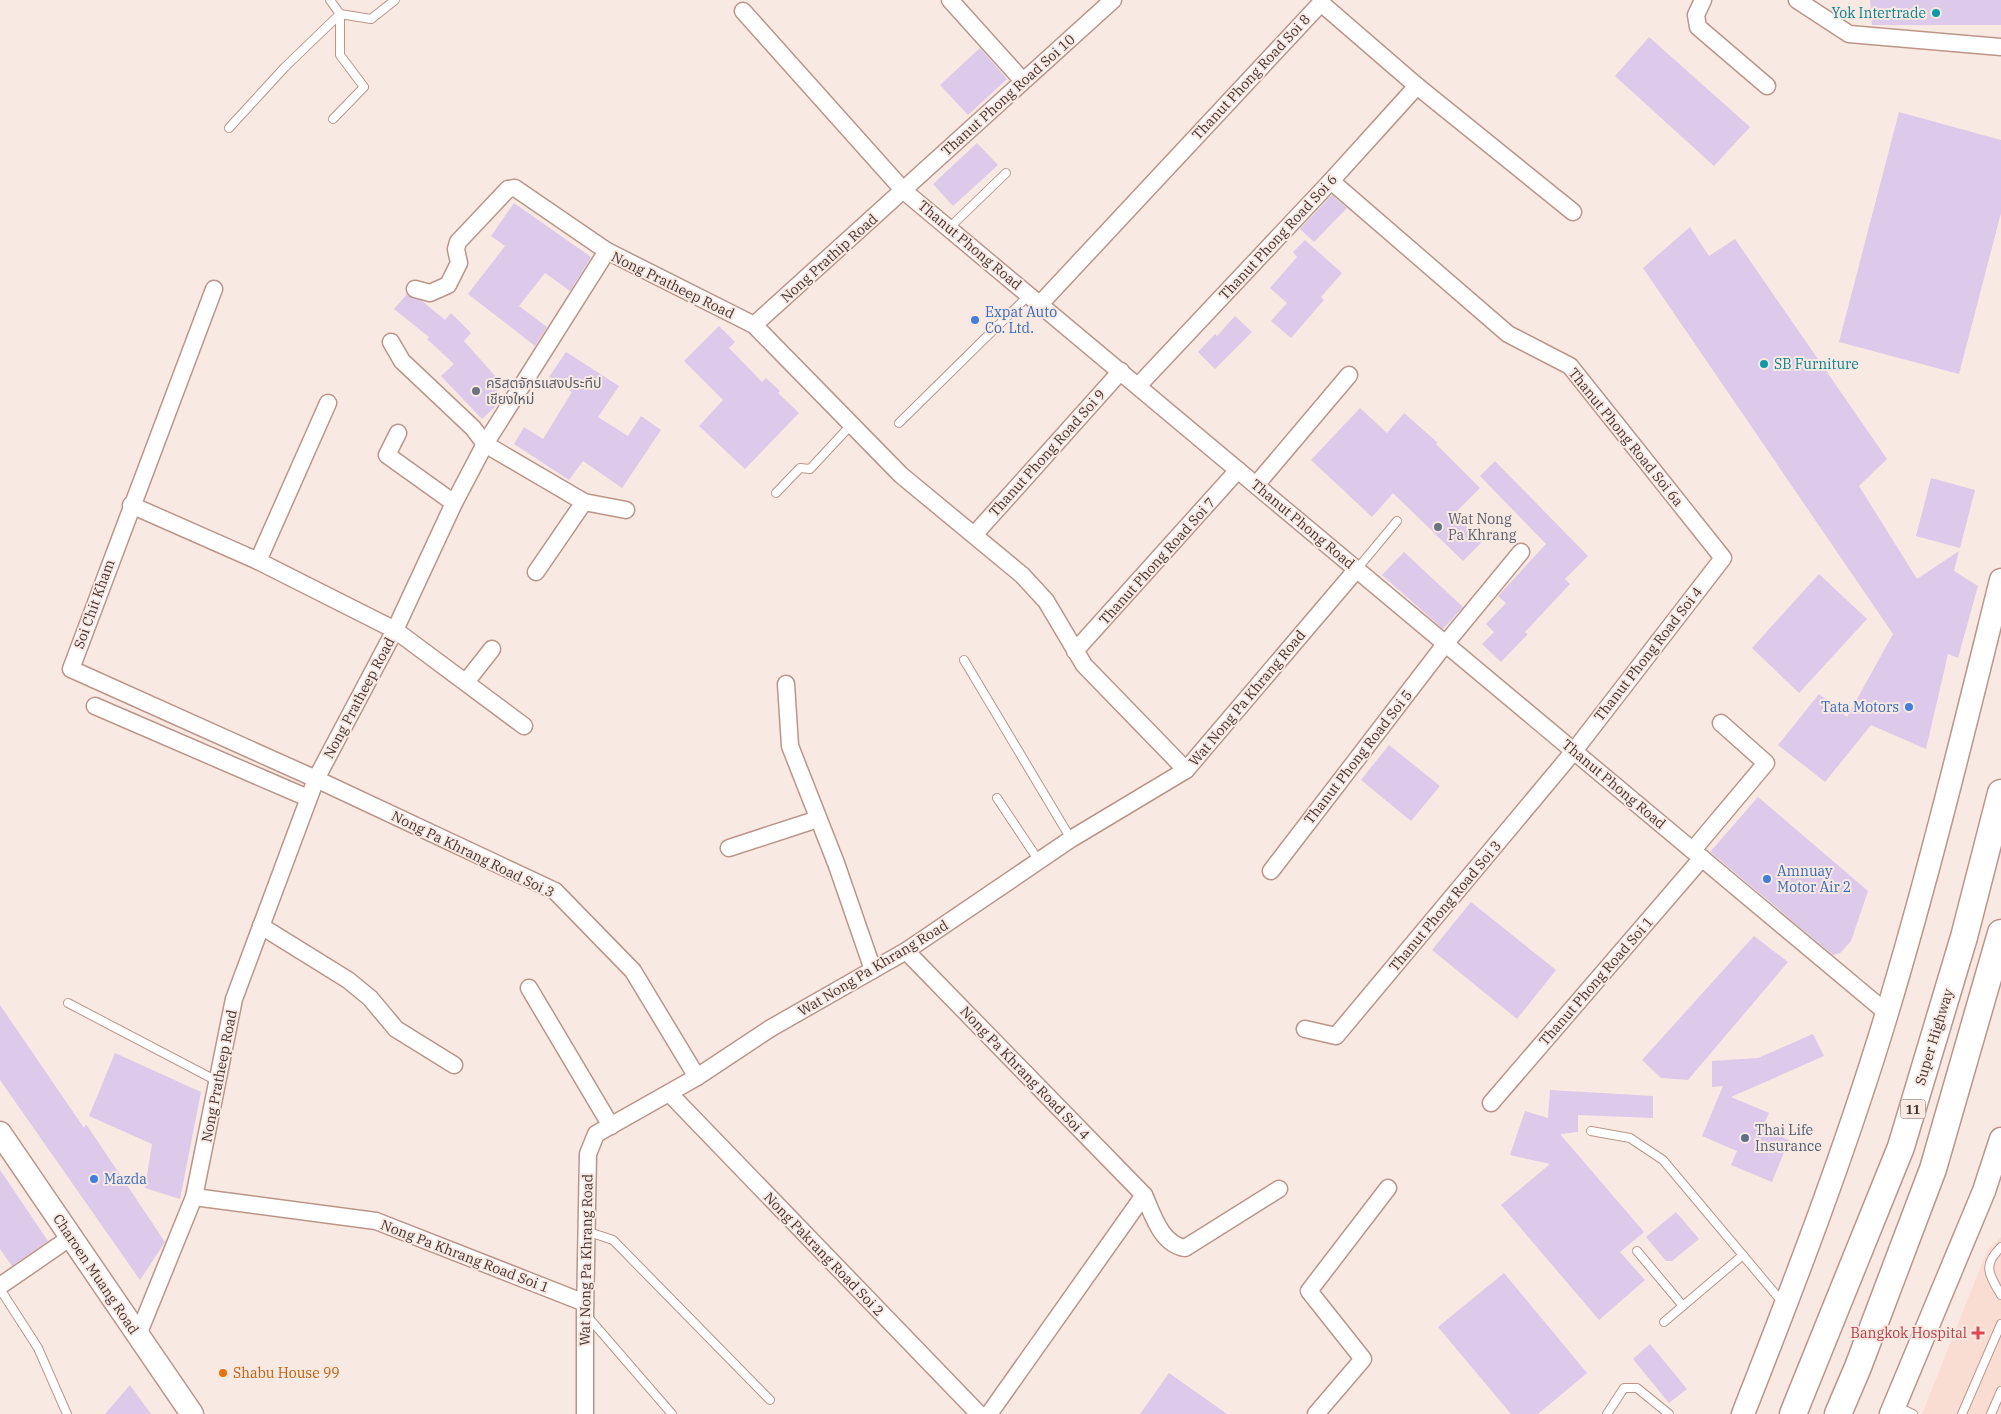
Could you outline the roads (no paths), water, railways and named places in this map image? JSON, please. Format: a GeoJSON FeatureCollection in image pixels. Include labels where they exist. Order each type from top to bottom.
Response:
{"type":"FeatureCollection","features":[{"type":"Feature","properties":{"kind":"highway","name":"Super Highway"},"geometry":{"type":"LineString","coordinates":[[1793,1414],[1902,1147],[1964,937],[2001,793]]}},
{"type":"Feature","properties":{"kind":"highway"},"geometry":{"type":"LineString","coordinates":[[1838,1414],[1858,1367],[1933,1169],[2001,933]]}},
{"type":"Feature","properties":{"kind":"main road"},"geometry":{"type":"LineString","coordinates":[[1743,1414],[1831,1185],[1887,1013],[1948,791],[2001,580]]}},
{"type":"Feature","properties":{"kind":"main road","name":"Charoen Muang Road"},"geometry":{"type":"LineString","coordinates":[[0,1134],[192,1414]]}},
{"type":"Feature","properties":{"kind":"main road"},"geometry":{"type":"LineString","coordinates":[[1899,1411],[1984,1190],[2001,1140]]}},
{"type":"Feature","properties":{"kind":"street"},"geometry":{"type":"LineString","coordinates":[[950,0],[1023,81]]}},
{"type":"Feature","properties":{"kind":"street","name":"Thanut Phong Road Soi 10"},"geometry":{"type":"LineString","coordinates":[[904,190],[1113,0]]}},
{"type":"Feature","properties":{"kind":"street"},"geometry":{"type":"LineString","coordinates":[[1703,0],[1696,15],[1698,27],[1767,86]]}},
{"type":"Feature","properties":{"kind":"street"},"geometry":{"type":"LineString","coordinates":[[1797,0],[1849,34],[2001,47]]}},
{"type":"Feature","properties":{"kind":"street","name":"Thanut Phong Road Soi 8"},"geometry":{"type":"LineString","coordinates":[[1035,300],[1320,3],[1417,86],[1573,212]]}},
{"type":"Feature","properties":{"kind":"street","name":"Thanut Phong Road"},"geometry":{"type":"LineString","coordinates":[[743,11],[904,190],[1887,1013]]}},
{"type":"Feature","properties":{"kind":"street","name":"Thanut Phong Road Soi 6"},"geometry":{"type":"LineString","coordinates":[[1138,386],[1331,181],[1417,86]]}},
{"type":"Feature","properties":{"kind":"street","name":"Thanut Phong Road Soi 6a"},"geometry":{"type":"LineString","coordinates":[[1331,181],[1508,334],[1570,366],[1723,558]]}},
{"type":"Feature","properties":{"kind":"street"},"geometry":{"type":"LineString","coordinates":[[415,289],[430,293],[448,285],[459,264],[456,249],[458,242],[508,189],[512,188],[518,190],[607,251]]}},
{"type":"Feature","properties":{"kind":"street","name":"Nong Prathip Road"},"geometry":{"type":"LineString","coordinates":[[754,325],[904,190]]}},
{"type":"Feature","properties":{"kind":"street","name":"Nong Pratheep Road"},"geometry":{"type":"LineString","coordinates":[[138,1334],[194,1197],[234,998],[316,779],[395,630],[454,503],[485,444],[607,251],[754,325],[901,475],[1022,575],[1046,601],[1084,665],[1186,770]]}},
{"type":"Feature","properties":{"kind":"street","name":"Soi Chit Kham"},"geometry":{"type":"LineString","coordinates":[[214,289],[70,669],[316,779]]}},
{"type":"Feature","properties":{"kind":"street"},"geometry":{"type":"LineString","coordinates":[[391,342],[402,361],[472,428],[485,444],[584,502],[626,510]]}},
{"type":"Feature","properties":{"kind":"street","name":"Thanut Phong Road Soi 9"},"geometry":{"type":"LineString","coordinates":[[974,535],[1120,372]]}},
{"type":"Feature","properties":{"kind":"street"},"geometry":{"type":"LineString","coordinates":[[1256,486],[1349,375]]}},
{"type":"Feature","properties":{"kind":"street"},"geometry":{"type":"LineString","coordinates":[[258,561],[328,403]]}},
{"type":"Feature","properties":{"kind":"street"},"geometry":{"type":"LineString","coordinates":[[398,433],[388,455],[454,503]]}},
{"type":"Feature","properties":{"kind":"street","name":"Thanut Phong Road Soi 7"},"geometry":{"type":"LineString","coordinates":[[1075,651],[1238,470]]}},
{"type":"Feature","properties":{"kind":"street"},"geometry":{"type":"LineString","coordinates":[[536,572],[584,502]]}},
{"type":"Feature","properties":{"kind":"street"},"geometry":{"type":"LineString","coordinates":[[131,505],[258,561],[395,630],[524,726]]}},
{"type":"Feature","properties":{"kind":"street","name":"Thanut Phong Road Soi 5"},"geometry":{"type":"LineString","coordinates":[[1271,871],[1446,643],[1521,552]]}},
{"type":"Feature","properties":{"kind":"street","name":"Thanut Phong Road Soi 4"},"geometry":{"type":"LineString","coordinates":[[1574,751],[1723,558]]}},
{"type":"Feature","properties":{"kind":"street","name":"Wat Nong Pa Khrang Road"},"geometry":{"type":"LineString","coordinates":[[585,1414],[588,1154],[596,1134],[696,1077],[771,1028],[906,951],[1071,839],[1186,770],[1357,569]]}},
{"type":"Feature","properties":{"kind":"street"},"geometry":{"type":"LineString","coordinates":[[466,682],[492,649]]}},
{"type":"Feature","properties":{"kind":"street"},"geometry":{"type":"LineString","coordinates":[[786,684],[790,746],[873,970]]}},
{"type":"Feature","properties":{"kind":"street"},"geometry":{"type":"LineString","coordinates":[[95,706],[308,798]]}},
{"type":"Feature","properties":{"kind":"street","name":"Thanut Phong Road Soi 1"},"geometry":{"type":"LineString","coordinates":[[1491,1103],[1698,854],[1766,763],[1721,723]]}},
{"type":"Feature","properties":{"kind":"street","name":"Thanut Phong Road Soi 3"},"geometry":{"type":"LineString","coordinates":[[1305,1029],[1336,1036],[1574,751]]}},
{"type":"Feature","properties":{"kind":"street","name":"Nong Pa Khrang Road Soi 3"},"geometry":{"type":"LineString","coordinates":[[316,779],[555,892],[633,971],[696,1077]]}},
{"type":"Feature","properties":{"kind":"street"},"geometry":{"type":"LineString","coordinates":[[729,848],[818,819]]}},
{"type":"Feature","properties":{"kind":"street"},"geometry":{"type":"LineString","coordinates":[[261,926],[348,980],[370,998],[396,1029],[454,1066]]}},
{"type":"Feature","properties":{"kind":"street","name":"Nong Pa Khrang Road Soi 4"},"geometry":{"type":"LineString","coordinates":[[906,951],[1144,1195],[1162,1233],[1176,1246],[1185,1248],[1279,1189]]}},
{"type":"Feature","properties":{"kind":"street"},"geometry":{"type":"LineString","coordinates":[[528,988],[611,1126]]}},
{"type":"Feature","properties":{"kind":"street","name":"Nong Pakrang Road Soi 2"},"geometry":{"type":"LineString","coordinates":[[669,1093],[979,1414]]}},
{"type":"Feature","properties":{"kind":"street"},"geometry":{"type":"LineString","coordinates":[[1316,1414],[1363,1359],[1310,1291],[1388,1188]]}},
{"type":"Feature","properties":{"kind":"street"},"geometry":{"type":"LineString","coordinates":[[989,1414],[1144,1195]]}},
{"type":"Feature","properties":{"kind":"street","name":"Nong Pa Khrang Road Soi 1"},"geometry":{"type":"LineString","coordinates":[[194,1197],[376,1221],[585,1308]]}},
{"type":"Feature","properties":{"kind":"street"},"geometry":{"type":"LineString","coordinates":[[0,1286],[71,1237]]}},
{"type":"Feature","properties":{"kind":"lane"},"geometry":{"type":"LineString","coordinates":[[330,0],[340,14],[340,55],[364,87],[333,120]]}},
{"type":"Feature","properties":{"kind":"lane"},"geometry":{"type":"LineString","coordinates":[[340,14],[371,18],[395,0]]}},
{"type":"Feature","properties":{"kind":"lane"},"geometry":{"type":"LineString","coordinates":[[229,128],[285,67],[340,14]]}},
{"type":"Feature","properties":{"kind":"lane"},"geometry":{"type":"LineString","coordinates":[[949,228],[1006,173]]}},
{"type":"Feature","properties":{"kind":"lane"},"geometry":{"type":"LineString","coordinates":[[899,423],[1035,300]]}},
{"type":"Feature","properties":{"kind":"lane"},"geometry":{"type":"LineString","coordinates":[[776,493],[800,468],[810,469],[852,424]]}},
{"type":"Feature","properties":{"kind":"lane"},"geometry":{"type":"LineString","coordinates":[[1357,569],[1397,521]]}},
{"type":"Feature","properties":{"kind":"lane"},"geometry":{"type":"LineString","coordinates":[[964,660],[1071,839]]}},
{"type":"Feature","properties":{"kind":"lane"},"geometry":{"type":"LineString","coordinates":[[997,798],[1039,861]]}},
{"type":"Feature","properties":{"kind":"lane"},"geometry":{"type":"LineString","coordinates":[[68,1003],[217,1081]]}},
{"type":"Feature","properties":{"kind":"lane"},"geometry":{"type":"LineString","coordinates":[[1591,1131],[1630,1138],[1663,1160],[1785,1305]]}},
{"type":"Feature","properties":{"kind":"lane"},"geometry":{"type":"LineString","coordinates":[[586,1232],[613,1240],[770,1400]]}},
{"type":"Feature","properties":{"kind":"lane"},"geometry":{"type":"LineString","coordinates":[[2001,1247],[1990,1257],[1988,1267],[2001,1295]]}},
{"type":"Feature","properties":{"kind":"lane"},"geometry":{"type":"LineString","coordinates":[[1638,1250],[1683,1306]]}},
{"type":"Feature","properties":{"kind":"lane"},"geometry":{"type":"LineString","coordinates":[[1664,1322],[1743,1255]]}},
{"type":"Feature","properties":{"kind":"lane"},"geometry":{"type":"LineString","coordinates":[[0,1289],[38,1348],[67,1414]]}},
{"type":"Feature","properties":{"kind":"lane"},"geometry":{"type":"LineString","coordinates":[[585,1308],[672,1414]]}},
{"type":"Feature","properties":{"kind":"lane"},"geometry":{"type":"LineString","coordinates":[[1962,1414],[2001,1324]]}},
{"type":"Feature","properties":{"kind":"lane"},"geometry":{"type":"LineString","coordinates":[[1607,1414],[1624,1388],[1637,1388],[1669,1414]]}},
{"type":"Feature","properties":{"kind":"lane"},"geometry":{"type":"LineString","coordinates":[[1991,1414],[2001,1391]]}},
{"type":"Feature","properties":{"kind":"place","name":"Yok Intertrade"},"geometry":{"type":"Point","coordinates":[1936,13]}},
{"type":"Feature","properties":{"kind":"place","name":"Expat Auto Co. Ltd."},"geometry":{"type":"Point","coordinates":[975,320]}},
{"type":"Feature","properties":{"kind":"place","name":"SB Furniture"},"geometry":{"type":"Point","coordinates":[1764,364]}},
{"type":"Feature","properties":{"kind":"place","name":"คริสตจักรแสงประทีป เชียงใหม่"},"geometry":{"type":"Point","coordinates":[476,391]}},
{"type":"Feature","properties":{"kind":"place","name":"Wat Nong Pa Khrang"},"geometry":{"type":"Point","coordinates":[1438,527]}},
{"type":"Feature","properties":{"kind":"place","name":"Tata Motors"},"geometry":{"type":"Point","coordinates":[1909,707]}},
{"type":"Feature","properties":{"kind":"place","name":"Amnuay Motor Air 2"},"geometry":{"type":"Point","coordinates":[1767,879]}},
{"type":"Feature","properties":{"kind":"place","name":"Thai Life Insurance"},"geometry":{"type":"Point","coordinates":[1745,1138]}},
{"type":"Feature","properties":{"kind":"place","name":"Mazda"},"geometry":{"type":"Point","coordinates":[94,1179]}},
{"type":"Feature","properties":{"kind":"place","name":"Bangkok Hospital"},"geometry":{"type":"Point","coordinates":[1978,1333]}},
{"type":"Feature","properties":{"kind":"place","name":"Shabu House 99"},"geometry":{"type":"Point","coordinates":[223,1373]}}]}
